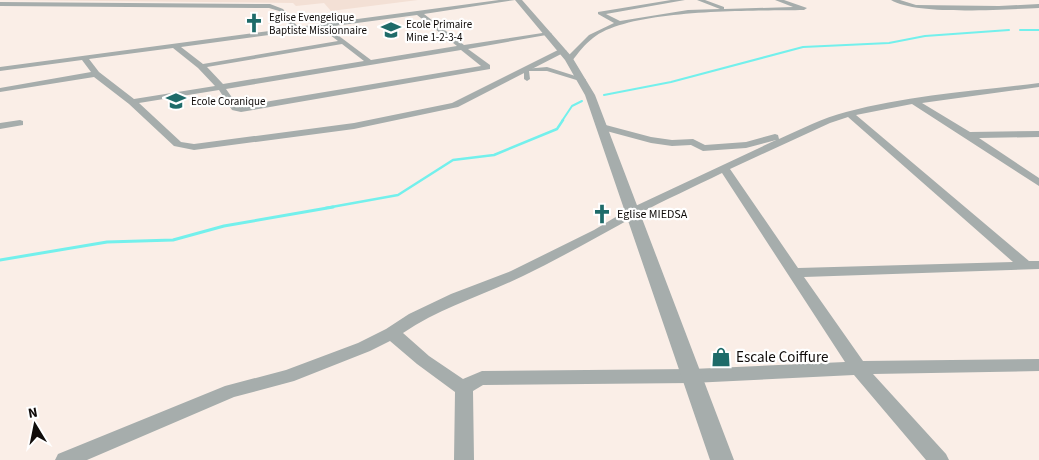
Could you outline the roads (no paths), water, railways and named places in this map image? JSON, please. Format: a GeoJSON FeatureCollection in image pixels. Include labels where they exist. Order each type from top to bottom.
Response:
{"type":"FeatureCollection","features":[{"type":"Feature","properties":{"kind":"street"},"geometry":{"type":"LineString","coordinates":[[0,69],[512,0]]}},
{"type":"Feature","properties":{"kind":"street"},"geometry":{"type":"LineString","coordinates":[[518,0],[549,34],[583,80],[602,126],[722,460]]}},
{"type":"Feature","properties":{"kind":"street"},"geometry":{"type":"LineString","coordinates":[[619,23],[600,13],[682,0]]}},
{"type":"Feature","properties":{"kind":"street"},"geometry":{"type":"LineString","coordinates":[[700,0],[729,10]]}},
{"type":"Feature","properties":{"kind":"street"},"geometry":{"type":"LineString","coordinates":[[84,57],[96,74],[132,102],[178,144],[205,147],[354,126],[455,105],[566,55],[588,38],[619,23],[688,12],[804,8],[778,0]]}},
{"type":"Feature","properties":{"kind":"street"},"geometry":{"type":"LineString","coordinates":[[894,0],[916,7],[998,8],[1039,6]]}},
{"type":"Feature","properties":{"kind":"street"},"geometry":{"type":"LineString","coordinates":[[664,2],[688,12]]}},
{"type":"Feature","properties":{"kind":"street"},"geometry":{"type":"LineString","coordinates":[[0,4],[270,6],[282,10],[296,29]]}},
{"type":"Feature","properties":{"kind":"street"},"geometry":{"type":"LineString","coordinates":[[174,46],[202,66],[223,86],[236,108],[242,109],[487,67],[418,12]]}},
{"type":"Feature","properties":{"kind":"street"},"geometry":{"type":"LineString","coordinates":[[321,25],[370,62]]}},
{"type":"Feature","properties":{"kind":"street"},"geometry":{"type":"LineString","coordinates":[[132,102],[549,34]]}},
{"type":"Feature","properties":{"kind":"street"},"geometry":{"type":"LineString","coordinates":[[202,66],[344,42]]}},
{"type":"Feature","properties":{"kind":"street"},"geometry":{"type":"LineString","coordinates":[[527,79],[526,70],[548,69],[583,80]]}},
{"type":"Feature","properties":{"kind":"street"},"geometry":{"type":"LineString","coordinates":[[0,90],[96,74]]}},
{"type":"Feature","properties":{"kind":"street"},"geometry":{"type":"LineString","coordinates":[[65,460],[207,400],[231,391],[308,369],[364,347],[392,333],[414,318],[456,298],[516,274],[598,233],[633,212],[822,124],[849,114],[914,101],[1039,85]]}},
{"type":"Feature","properties":{"kind":"street"},"geometry":{"type":"LineString","coordinates":[[914,101],[968,135],[1039,184]]}},
{"type":"Feature","properties":{"kind":"street"},"geometry":{"type":"LineString","coordinates":[[849,114],[1033,266]]}},
{"type":"Feature","properties":{"kind":"street"},"geometry":{"type":"LineString","coordinates":[[0,126],[20,124]]}},
{"type":"Feature","properties":{"kind":"street"},"geometry":{"type":"LineString","coordinates":[[602,126],[643,138],[672,143],[691,142],[705,148],[746,145],[822,124]]}},
{"type":"Feature","properties":{"kind":"street"},"geometry":{"type":"LineString","coordinates":[[968,135],[1039,134]]}},
{"type":"Feature","properties":{"kind":"street"},"geometry":{"type":"LineString","coordinates":[[724,168],[858,368],[939,460]]}},
{"type":"Feature","properties":{"kind":"street"},"geometry":{"type":"LineString","coordinates":[[794,274],[1033,266]]}},
{"type":"Feature","properties":{"kind":"street"},"geometry":{"type":"LineString","coordinates":[[392,333],[423,360],[464,390]]}},
{"type":"Feature","properties":{"kind":"street"},"geometry":{"type":"LineString","coordinates":[[464,460],[464,390],[470,382],[482,378],[692,376],[858,368],[1039,365]]}},
{"type":"Feature","properties":{"kind":"waterway"},"geometry":{"type":"LineString","coordinates":[[604,95],[671,82],[803,47],[889,43],[925,36],[1009,30]]}},
{"type":"Feature","properties":{"kind":"waterway"},"geometry":{"type":"LineString","coordinates":[[1020,30],[1039,30]]}},
{"type":"Feature","properties":{"kind":"waterway"},"geometry":{"type":"LineString","coordinates":[[562,121],[572,106],[582,101]]}},
{"type":"Feature","properties":{"kind":"waterway"},"geometry":{"type":"LineString","coordinates":[[326,208],[398,195],[453,160],[494,155],[557,129],[563,120]]}},
{"type":"Feature","properties":{"kind":"waterway"},"geometry":{"type":"LineString","coordinates":[[0,260],[107,242],[173,240],[224,226],[333,207]]}},
{"type":"Feature","properties":{"kind":"place","name":"Eglise Evengelique Baptiste Missionnaire"},"geometry":{"type":"Point","coordinates":[254,23]}},
{"type":"Feature","properties":{"kind":"place","name":"Ecole Primaire Mine 1-2-3-4"},"geometry":{"type":"Point","coordinates":[391,30]}},
{"type":"Feature","properties":{"kind":"place","name":"Ecole Coranique"},"geometry":{"type":"Point","coordinates":[176,101]}},
{"type":"Feature","properties":{"kind":"place","name":"Eglise MIEDSA"},"geometry":{"type":"Point","coordinates":[602,214]}},
{"type":"Feature","properties":{"kind":"place","name":"Escale Coiffure"},"geometry":{"type":"Point","coordinates":[721,357]}}]}
